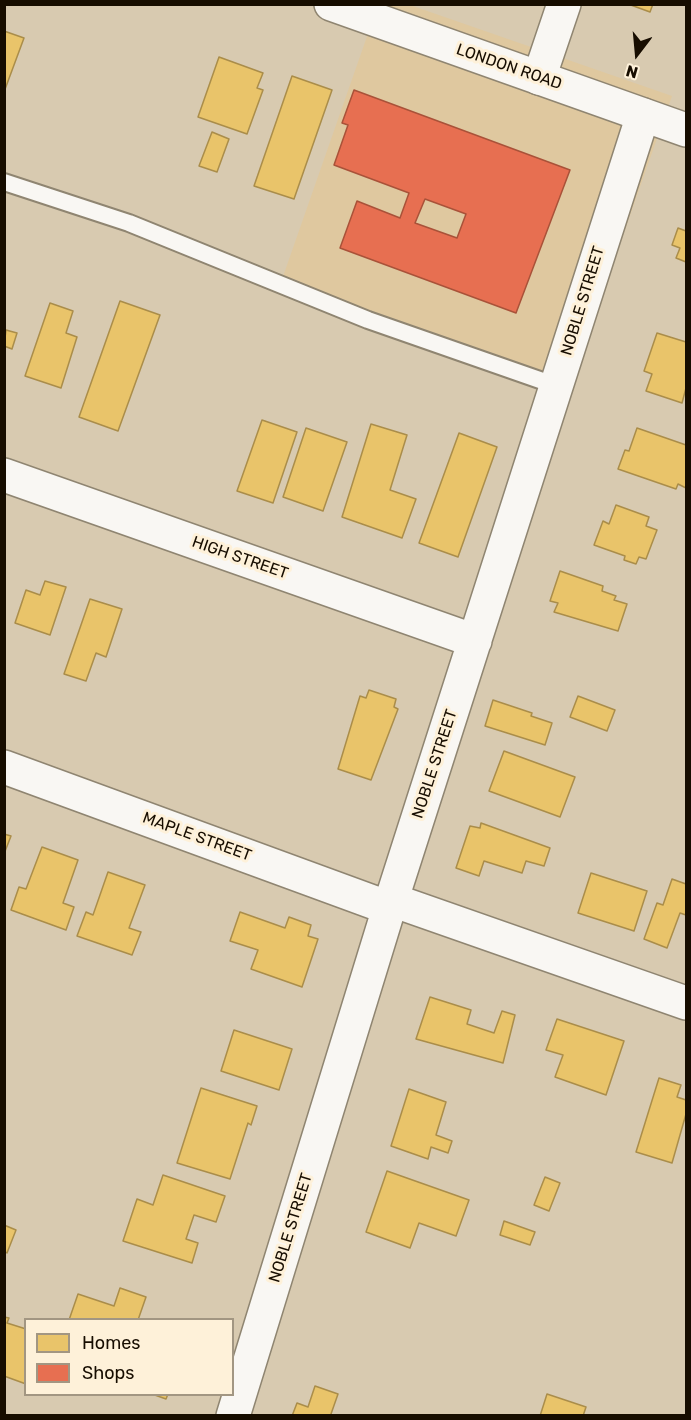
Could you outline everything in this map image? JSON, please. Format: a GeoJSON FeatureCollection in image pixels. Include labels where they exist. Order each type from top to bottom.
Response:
{"type":"FeatureCollection","features":[{"type":"Feature","properties":{"kind":"street","name":"LONDON ROAD"},"geometry":{"type":"LineString","coordinates":[[331,4],[687,130]]}},
{"type":"Feature","properties":{"kind":"street"},"geometry":{"type":"LineString","coordinates":[[539,78],[564,4]]}},
{"type":"Feature","properties":{"kind":"street","name":"NOBLE STREET"},"geometry":{"type":"LineString","coordinates":[[233,1416],[391,904],[643,115]]}},
{"type":"Feature","properties":{"kind":"street","name":"HIGH STREET"},"geometry":{"type":"LineString","coordinates":[[4,475],[475,640]]}},
{"type":"Feature","properties":{"kind":"street","name":"MAPLE STREET"},"geometry":{"type":"LineString","coordinates":[[4,767],[391,904],[687,1003]]}},
{"type":"Feature","properties":{"kind":"lane"},"geometry":{"type":"LineString","coordinates":[[4,182],[129,223],[368,320],[557,386]]}},
{"type":"Feature","properties":{"kind":"shaded area"},"geometry":{"type":"Polygon","coordinates":[[[378,5],[410,5],[672,96],[570,386],[280,285],[378,5]]]}},
{"type":"Feature","properties":{"kind":"building: Homes"},"geometry":{"type":"Polygon","coordinates":[[[628,4],[653,4],[650,12],[628,4]]]}},
{"type":"Feature","properties":{"kind":"building: Homes"},"geometry":{"type":"Polygon","coordinates":[[[4,31],[24,38],[4,92],[4,31]]]}},
{"type":"Feature","properties":{"kind":"building: Homes"},"geometry":{"type":"Polygon","coordinates":[[[219,57],[263,73],[257,88],[263,90],[247,134],[198,117],[219,57]]]}},
{"type":"Feature","properties":{"kind":"building: Homes"},"geometry":{"type":"Polygon","coordinates":[[[292,76],[332,90],[294,199],[254,186],[292,76]]]}},
{"type":"Feature","properties":{"kind":"building: Homes"},"geometry":{"type":"Polygon","coordinates":[[[212,132],[229,139],[217,172],[199,166],[212,132]]]}},
{"type":"Feature","properties":{"kind":"building: Homes"},"geometry":{"type":"Polygon","coordinates":[[[678,228],[686,231],[686,262],[676,258],[680,248],[672,245],[678,228]]]}},
{"type":"Feature","properties":{"kind":"building: Homes"},"geometry":{"type":"Polygon","coordinates":[[[120,301],[160,315],[118,431],[79,417],[120,301]]]}},
{"type":"Feature","properties":{"kind":"building: Homes"},"geometry":{"type":"Polygon","coordinates":[[[50,303],[73,311],[66,333],[77,337],[61,388],[25,376],[50,303]]]}},
{"type":"Feature","properties":{"kind":"building: Homes"},"geometry":{"type":"Polygon","coordinates":[[[6,330],[17,333],[12,349],[4,346],[6,330]]]}},
{"type":"Feature","properties":{"kind":"building: Homes"},"geometry":{"type":"Polygon","coordinates":[[[657,333],[686,342],[686,388],[682,403],[646,391],[652,374],[644,371],[657,333]]]}},
{"type":"Feature","properties":{"kind":"building: Homes"},"geometry":{"type":"Polygon","coordinates":[[[262,420],[297,432],[273,503],[237,491],[262,420]]]}},
{"type":"Feature","properties":{"kind":"building: Homes"},"geometry":{"type":"Polygon","coordinates":[[[371,424],[407,435],[390,490],[416,499],[402,538],[342,517],[371,424]]]}},
{"type":"Feature","properties":{"kind":"building: Homes"},"geometry":{"type":"Polygon","coordinates":[[[306,428],[347,442],[323,511],[283,497],[306,428]]]}},
{"type":"Feature","properties":{"kind":"building: Homes"},"geometry":{"type":"Polygon","coordinates":[[[637,428],[686,445],[686,488],[678,484],[676,489],[618,469],[625,450],[629,451],[637,428]]]}},
{"type":"Feature","properties":{"kind":"building: Homes"},"geometry":{"type":"Polygon","coordinates":[[[459,433],[497,447],[458,557],[419,543],[459,433]]]}},
{"type":"Feature","properties":{"kind":"building: Homes"},"geometry":{"type":"Polygon","coordinates":[[[616,505],[649,517],[646,526],[657,530],[646,559],[639,557],[636,564],[624,560],[625,556],[594,545],[603,521],[609,524],[616,505]]]}},
{"type":"Feature","properties":{"kind":"building: Homes"},"geometry":{"type":"Polygon","coordinates":[[[560,571],[603,586],[602,591],[616,596],[614,600],[627,604],[618,631],[554,612],[558,603],[550,601],[560,571]]]}},
{"type":"Feature","properties":{"kind":"building: Homes"},"geometry":{"type":"Polygon","coordinates":[[[45,581],[66,587],[50,635],[15,623],[26,590],[40,595],[45,581]]]}},
{"type":"Feature","properties":{"kind":"building: Homes"},"geometry":{"type":"Polygon","coordinates":[[[90,599],[122,609],[106,657],[96,653],[86,681],[64,674],[90,599]]]}},
{"type":"Feature","properties":{"kind":"building: Homes"},"geometry":{"type":"Polygon","coordinates":[[[369,690],[396,699],[394,707],[398,709],[371,780],[338,769],[360,696],[366,698],[369,690]]]}},
{"type":"Feature","properties":{"kind":"building: Homes"},"geometry":{"type":"Polygon","coordinates":[[[578,696],[615,710],[607,731],[570,717],[578,696]]]}},
{"type":"Feature","properties":{"kind":"building: Homes"},"geometry":{"type":"Polygon","coordinates":[[[493,700],[532,713],[531,716],[552,723],[545,745],[485,726],[493,700]]]}},
{"type":"Feature","properties":{"kind":"building: Homes"},"geometry":{"type":"Polygon","coordinates":[[[504,751],[575,777],[560,817],[489,791],[504,751]]]}},
{"type":"Feature","properties":{"kind":"building: Homes"},"geometry":{"type":"Polygon","coordinates":[[[481,823],[550,848],[544,866],[526,861],[522,873],[484,861],[479,876],[456,868],[470,826],[480,828],[481,823]]]}},
{"type":"Feature","properties":{"kind":"building: Homes"},"geometry":{"type":"Polygon","coordinates":[[[4,834],[11,836],[4,854],[4,834]]]}},
{"type":"Feature","properties":{"kind":"building: Homes"},"geometry":{"type":"Polygon","coordinates":[[[42,847],[78,860],[63,903],[74,907],[66,930],[11,910],[19,887],[26,889],[42,847]]]}},
{"type":"Feature","properties":{"kind":"building: Homes"},"geometry":{"type":"Polygon","coordinates":[[[108,872],[145,885],[129,928],[141,932],[132,955],[77,936],[86,912],[93,915],[108,872]]]}},
{"type":"Feature","properties":{"kind":"building: Homes"},"geometry":{"type":"Polygon","coordinates":[[[591,873],[647,891],[634,931],[578,913],[591,873]]]}},
{"type":"Feature","properties":{"kind":"building: Homes"},"geometry":{"type":"Polygon","coordinates":[[[672,879],[686,884],[686,915],[680,913],[667,948],[644,939],[657,903],[663,905],[672,879]]]}},
{"type":"Feature","properties":{"kind":"building: Homes"},"geometry":{"type":"Polygon","coordinates":[[[240,912],[285,928],[289,917],[311,925],[308,936],[318,939],[302,987],[251,969],[258,950],[230,941],[240,912]]]}},
{"type":"Feature","properties":{"kind":"building: Homes"},"geometry":{"type":"Polygon","coordinates":[[[430,997],[471,1010],[467,1024],[494,1033],[502,1011],[515,1015],[503,1063],[416,1039],[430,997]]]}},
{"type":"Feature","properties":{"kind":"building: Homes"},"geometry":{"type":"Polygon","coordinates":[[[557,1019],[624,1041],[606,1095],[555,1077],[563,1055],[546,1050],[557,1019]]]}},
{"type":"Feature","properties":{"kind":"building: Homes"},"geometry":{"type":"Polygon","coordinates":[[[234,1030],[292,1049],[279,1090],[221,1071],[234,1030]]]}},
{"type":"Feature","properties":{"kind":"building: Homes"},"geometry":{"type":"Polygon","coordinates":[[[659,1078],[681,1085],[677,1097],[686,1100],[686,1114],[672,1163],[636,1152],[659,1078]]]}},
{"type":"Feature","properties":{"kind":"building: Homes"},"geometry":{"type":"Polygon","coordinates":[[[201,1088],[257,1106],[251,1125],[248,1123],[230,1179],[177,1163],[201,1088]]]}},
{"type":"Feature","properties":{"kind":"building: Homes"},"geometry":{"type":"Polygon","coordinates":[[[409,1089],[446,1102],[436,1135],[452,1141],[448,1153],[431,1147],[428,1159],[391,1146],[409,1089]]]}},
{"type":"Feature","properties":{"kind":"building: Homes"},"geometry":{"type":"Polygon","coordinates":[[[387,1171],[469,1200],[456,1236],[419,1223],[410,1248],[366,1232],[387,1171]]]}},
{"type":"Feature","properties":{"kind":"building: Homes"},"geometry":{"type":"Polygon","coordinates":[[[163,1175],[225,1196],[216,1222],[194,1215],[186,1239],[198,1243],[192,1263],[123,1241],[137,1199],[153,1205],[163,1175]]]}},
{"type":"Feature","properties":{"kind":"building: Homes"},"geometry":{"type":"Polygon","coordinates":[[[545,1177],[560,1183],[549,1211],[534,1205],[545,1177]]]}},
{"type":"Feature","properties":{"kind":"building: Homes"},"geometry":{"type":"Polygon","coordinates":[[[504,1221],[535,1232],[530,1245],[500,1235],[504,1221]]]}},
{"type":"Feature","properties":{"kind":"building: Homes"},"geometry":{"type":"Polygon","coordinates":[[[4,1225],[16,1230],[7,1253],[4,1251],[4,1225]]]}},
{"type":"Feature","properties":{"kind":"building: Homes"},"geometry":{"type":"Polygon","coordinates":[[[120,1288],[146,1297],[139,1318],[70,1318],[78,1294],[114,1306],[120,1288]]]}},
{"type":"Feature","properties":{"kind":"building: Homes"},"geometry":{"type":"Polygon","coordinates":[[[4,1317],[9,1318],[7,1323],[24,1328],[24,1383],[4,1376],[4,1317]]]}},
{"type":"Feature","properties":{"kind":"building: Homes"},"geometry":{"type":"Polygon","coordinates":[[[315,1386],[338,1394],[331,1414],[334,1416],[292,1416],[297,1403],[308,1407],[315,1386]]]}},
{"type":"Feature","properties":{"kind":"building: Homes"},"geometry":{"type":"Polygon","coordinates":[[[547,1394],[586,1407],[583,1416],[540,1416],[547,1394]]]}},
{"type":"Feature","properties":{"kind":"building: Shops"},"geometry":{"type":"Polygon","coordinates":[[[354,90],[570,170],[516,313],[340,248],[357,201],[400,218],[409,193],[334,165],[348,125],[342,123],[354,90]],[[425,199],[415,223],[457,238],[466,214],[425,199]]]}}]}
